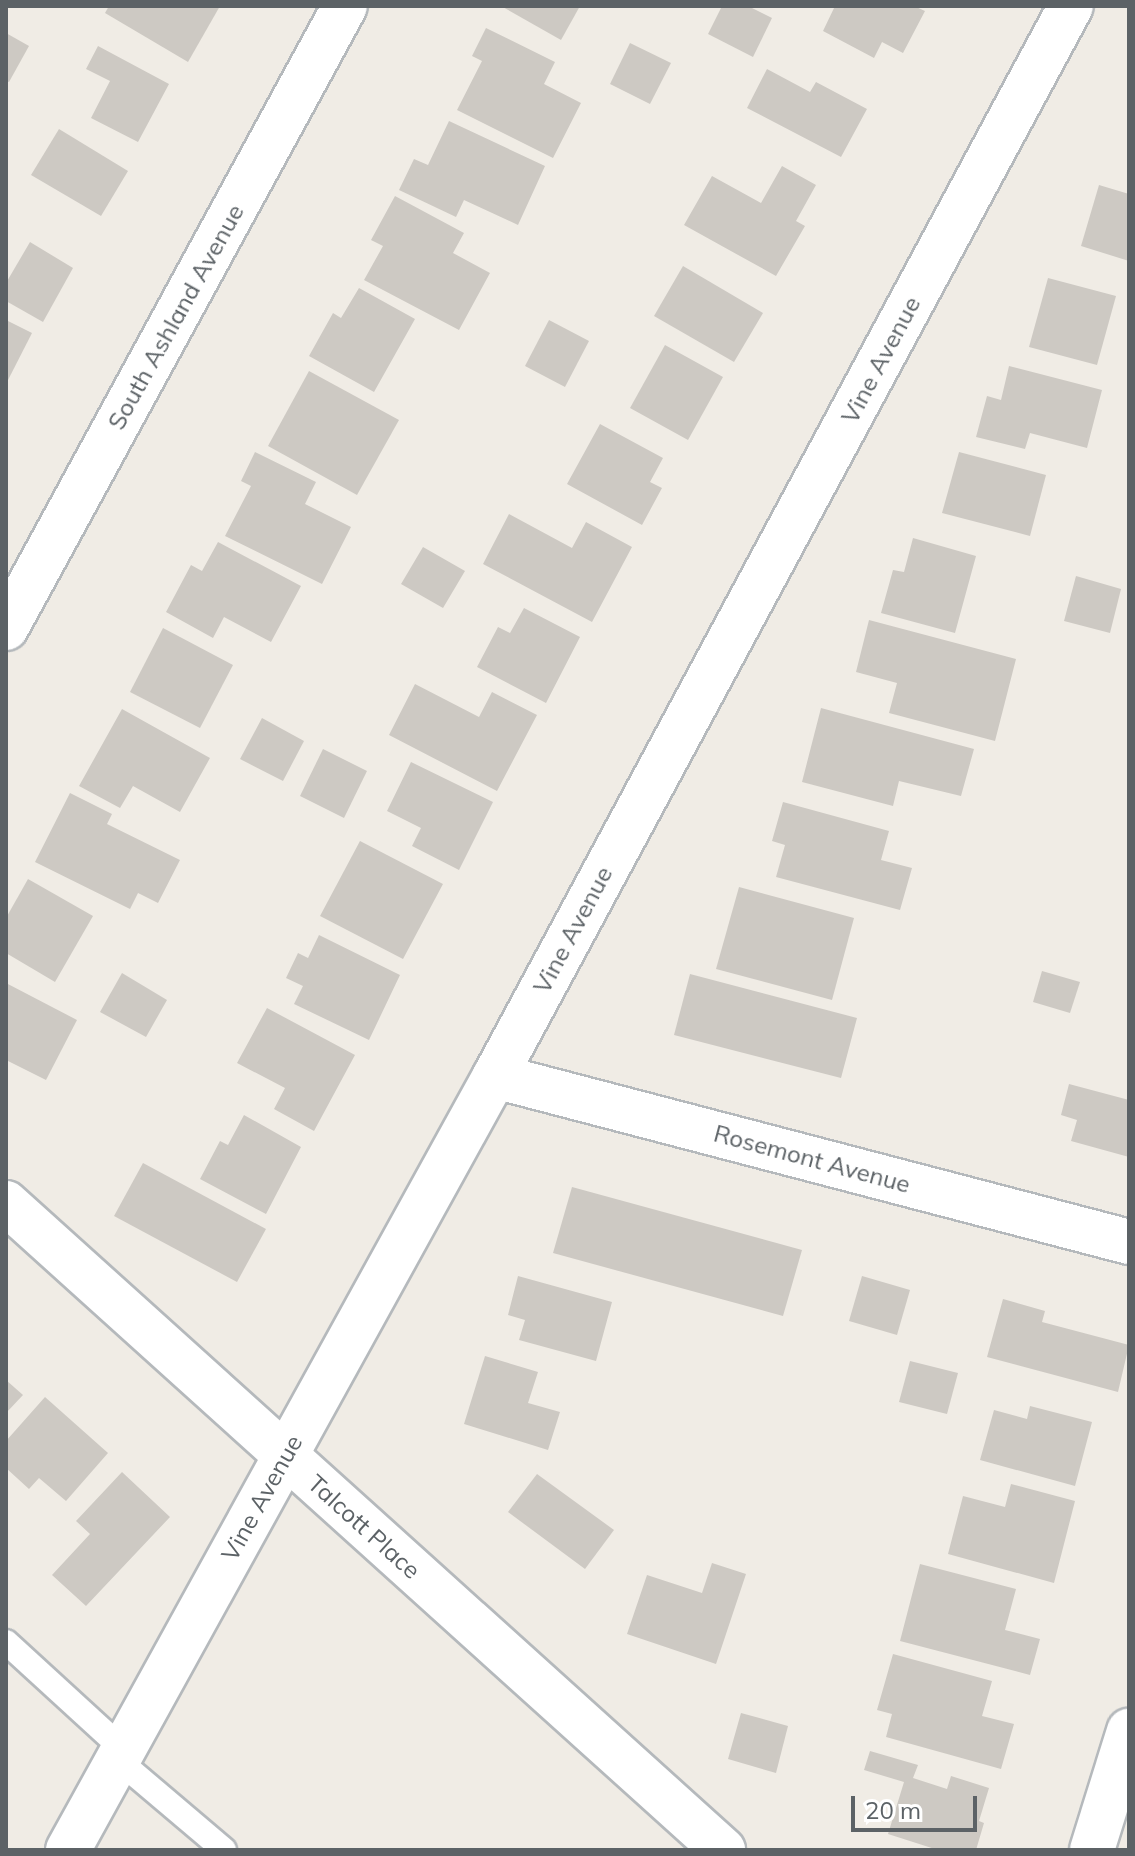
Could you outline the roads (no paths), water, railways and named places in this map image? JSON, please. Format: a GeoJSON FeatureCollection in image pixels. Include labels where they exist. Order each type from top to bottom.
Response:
{"type":"FeatureCollection","features":[{"type":"Feature","properties":{"kind":"street","name":"South Ashland Avenue"},"geometry":{"type":"LineString","coordinates":[[6,628],[345,6]]}},
{"type":"Feature","properties":{"kind":"street","name":"Vine Avenue"},"geometry":{"type":"LineString","coordinates":[[68,1850],[495,1076],[1071,6]]}},
{"type":"Feature","properties":{"kind":"street","name":"Rosemont Avenue"},"geometry":{"type":"LineString","coordinates":[[495,1076],[1129,1242]]}},
{"type":"Feature","properties":{"kind":"street","name":"Talcott Place"},"geometry":{"type":"LineString","coordinates":[[6,1203],[723,1850]]}},
{"type":"Feature","properties":{"kind":"street"},"geometry":{"type":"LineString","coordinates":[[1092,1850],[1129,1731]]}},
{"type":"Feature","properties":{"kind":"lane"},"geometry":{"type":"LineString","coordinates":[[6,1642],[224,1850]]}}]}
